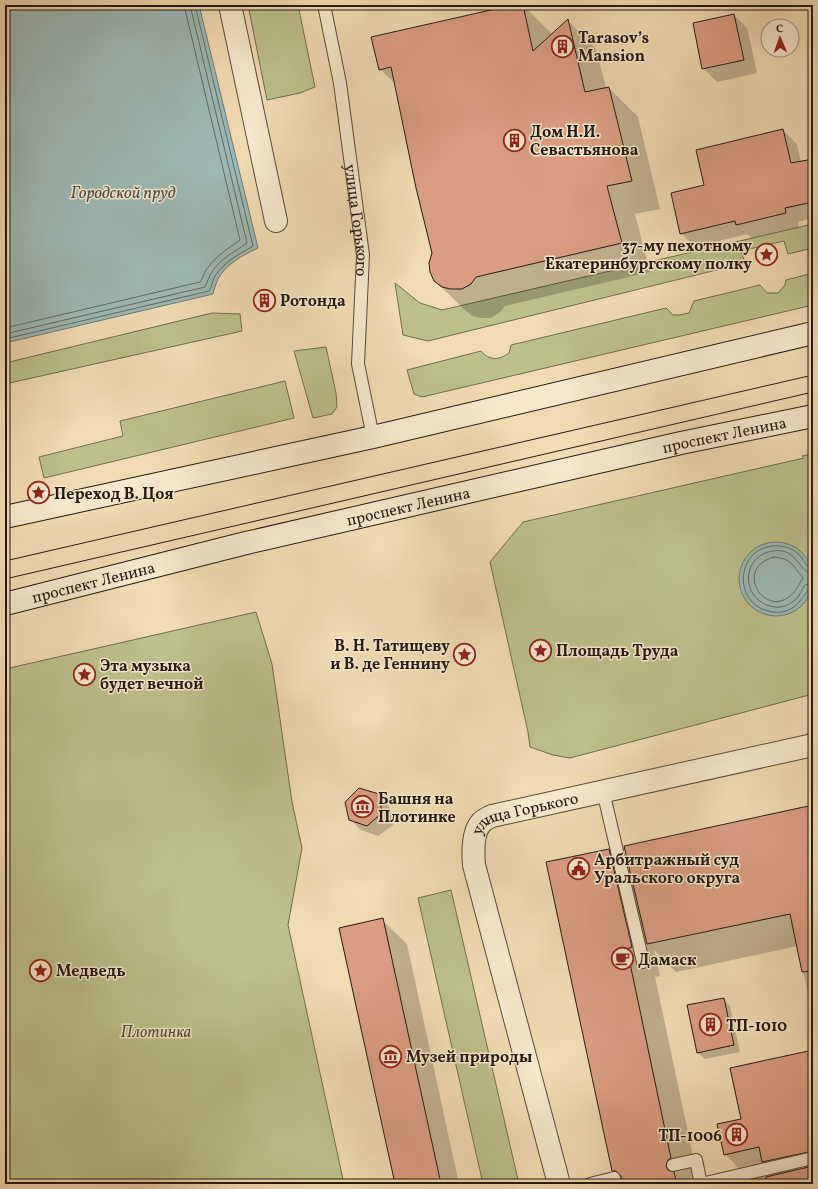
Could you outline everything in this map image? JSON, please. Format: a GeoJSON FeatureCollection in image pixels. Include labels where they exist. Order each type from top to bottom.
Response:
{"type":"FeatureCollection","features":[{"type":"Feature","properties":{"kind":"main road"},"geometry":{"type":"LineString","coordinates":[[230,5],[276,222]]}},
{"type":"Feature","properties":{"kind":"main road"},"geometry":{"type":"LineString","coordinates":[[5,517],[373,437],[813,333]]}},
{"type":"Feature","properties":{"kind":"main road","name":"проспект Ленина"},"geometry":{"type":"LineString","coordinates":[[5,604],[254,541],[673,445],[813,416]]}},
{"type":"Feature","properties":{"kind":"main road","name":"улица Горького"},"geometry":{"type":"LineString","coordinates":[[559,1184],[474,865],[473,850],[476,834],[480,824],[492,816],[813,745]]}},
{"type":"Feature","properties":{"kind":"lane","name":"улица Горького"},"geometry":{"type":"LineString","coordinates":[[324,5],[340,83],[363,256],[358,364],[373,437]]}},
{"type":"Feature","properties":{"kind":"lane"},"geometry":{"type":"LineString","coordinates":[[603,791],[643,962]]}},
{"type":"Feature","properties":{"kind":"lane"},"geometry":{"type":"LineString","coordinates":[[673,1166],[696,1160],[701,1184],[813,1158]]}},
{"type":"Feature","properties":{"kind":"lane"},"geometry":{"type":"LineString","coordinates":[[590,1184],[614,1178]]}},
{"type":"Feature","properties":{"kind":"green space"},"geometry":{"type":"Polygon","coordinates":[[[248,5],[298,5],[315,87],[300,93],[267,100],[248,5]]]}},
{"type":"Feature","properties":{"kind":"green space"},"geometry":{"type":"Polygon","coordinates":[[[813,224],[813,248],[788,254],[784,241],[741,251],[745,263],[428,341],[403,335],[395,283],[420,303],[442,310],[813,224]]]}},
{"type":"Feature","properties":{"kind":"green space"},"geometry":{"type":"Polygon","coordinates":[[[813,273],[813,305],[422,397],[414,394],[407,370],[481,351],[487,357],[498,358],[509,353],[511,345],[666,308],[673,315],[689,313],[694,301],[760,285],[767,293],[778,293],[785,285],[786,280],[813,273]]]}},
{"type":"Feature","properties":{"kind":"green space"},"geometry":{"type":"Polygon","coordinates":[[[212,313],[240,314],[242,331],[5,384],[5,363],[212,313]]]}},
{"type":"Feature","properties":{"kind":"green space"},"geometry":{"type":"Polygon","coordinates":[[[326,347],[336,393],[337,407],[332,414],[313,418],[294,351],[326,347]]]}},
{"type":"Feature","properties":{"kind":"green space"},"geometry":{"type":"Polygon","coordinates":[[[285,381],[294,418],[44,478],[39,457],[123,436],[120,421],[285,381]]]}},
{"type":"Feature","properties":{"kind":"green space"},"geometry":{"type":"Polygon","coordinates":[[[813,454],[813,694],[570,758],[553,755],[530,747],[528,732],[490,562],[523,522],[804,458],[802,456],[813,454]]]}},
{"type":"Feature","properties":{"kind":"green space","name":"Плотинка"},"geometry":{"type":"Polygon","coordinates":[[[256,612],[272,664],[292,802],[302,848],[288,925],[344,1184],[5,1184],[5,669],[256,612]]]}},
{"type":"Feature","properties":{"kind":"green space"},"geometry":{"type":"Polygon","coordinates":[[[451,890],[519,1184],[483,1184],[418,898],[451,890]]]}},
{"type":"Feature","properties":{"kind":"water","name":"Городской пруд"},"geometry":{"type":"Polygon","coordinates":[[[5,5],[199,5],[258,248],[230,264],[218,279],[213,294],[5,343],[5,5]]]}},
{"type":"Feature","properties":{"kind":"water"},"geometry":{"type":"Polygon","coordinates":[[[776,542],[797,548],[807,558],[813,579],[807,600],[797,610],[776,616],[755,610],[745,600],[739,579],[745,558],[755,548],[776,542]]]}},
{"type":"Feature","properties":{"kind":"building","name":"Дом Н.И. Севастьянова"},"geometry":{"type":"Polygon","coordinates":[[[513,5],[523,5],[533,51],[568,19],[585,92],[609,87],[632,181],[607,186],[622,243],[476,277],[471,284],[462,289],[450,289],[442,287],[434,281],[430,272],[429,263],[432,253],[416,188],[391,67],[379,70],[371,37],[513,5]]]}},
{"type":"Feature","properties":{"kind":"building"},"geometry":{"type":"Polygon","coordinates":[[[734,14],[744,60],[702,69],[693,23],[734,14]]]}},
{"type":"Feature","properties":{"kind":"building"},"geometry":{"type":"Polygon","coordinates":[[[783,129],[791,163],[813,159],[813,202],[785,208],[786,213],[736,225],[735,221],[680,234],[671,193],[704,185],[696,150],[783,129]]]}},
{"type":"Feature","properties":{"kind":"building"},"geometry":{"type":"Polygon","coordinates":[[[359,788],[379,794],[382,813],[367,826],[349,820],[345,802],[359,788]]]}},
{"type":"Feature","properties":{"kind":"building"},"geometry":{"type":"Polygon","coordinates":[[[813,805],[813,971],[802,972],[790,914],[647,944],[624,846],[813,805]]]}},
{"type":"Feature","properties":{"kind":"building"},"geometry":{"type":"Polygon","coordinates":[[[609,849],[632,947],[627,949],[671,1158],[668,1160],[666,1166],[668,1170],[674,1172],[677,1184],[618,1184],[621,1180],[621,1176],[616,1171],[612,1171],[546,862],[609,849]]]}},
{"type":"Feature","properties":{"kind":"building","name":"Музей природы"},"geometry":{"type":"Polygon","coordinates":[[[383,918],[441,1184],[395,1184],[339,928],[383,918]]]}},
{"type":"Feature","properties":{"kind":"building","name":"ТП-1010"},"geometry":{"type":"Polygon","coordinates":[[[724,998],[734,1045],[697,1053],[687,1005],[724,998]]]}},
{"type":"Feature","properties":{"kind":"building"},"geometry":{"type":"Polygon","coordinates":[[[813,1050],[813,1151],[762,1162],[759,1147],[724,1155],[717,1124],[741,1119],[730,1068],[813,1050]]]}},
{"type":"Feature","properties":{"kind":"building"},"geometry":{"type":"Polygon","coordinates":[[[813,1166],[813,1184],[767,1184],[766,1177],[813,1166]]]}},
{"type":"Feature","properties":{"kind":"tram line"},"geometry":{"type":"LineString","coordinates":[[5,561],[813,375]]}},
{"type":"Feature","properties":{"kind":"tram line"},"geometry":{"type":"LineString","coordinates":[[5,579],[813,392]]}},
{"type":"Feature","properties":{"kind":"place","name":"Tarasov’s Mansion"},"geometry":{"type":"Point","coordinates":[562,46]}},
{"type":"Feature","properties":{"kind":"place","name":"Дом Н.И. Севастьянова"},"geometry":{"type":"Point","coordinates":[514,140]}},
{"type":"Feature","properties":{"kind":"place","name":"37-му пехотному Екатеринбургскому полку"},"geometry":{"type":"Point","coordinates":[767,254]}},
{"type":"Feature","properties":{"kind":"place","name":"Ротонда"},"geometry":{"type":"Point","coordinates":[265,300]}},
{"type":"Feature","properties":{"kind":"place","name":"Переход В. Цоя"},"geometry":{"type":"Point","coordinates":[39,493]}},
{"type":"Feature","properties":{"kind":"place","name":"Площадь Труда"},"geometry":{"type":"Point","coordinates":[540,650]}},
{"type":"Feature","properties":{"kind":"place","name":"В. Н. Татищеву и В. де Геннину"},"geometry":{"type":"Point","coordinates":[465,654]}},
{"type":"Feature","properties":{"kind":"place","name":"Эта музыка будет вечной"},"geometry":{"type":"Point","coordinates":[85,674]}},
{"type":"Feature","properties":{"kind":"place","name":"Башня на Плотинке"},"geometry":{"type":"Point","coordinates":[363,807]}},
{"type":"Feature","properties":{"kind":"place","name":"Арбитражный суд Уральского округа"},"geometry":{"type":"Point","coordinates":[578,868]}},
{"type":"Feature","properties":{"kind":"place","name":"Дамаск"},"geometry":{"type":"Point","coordinates":[622,959]}},
{"type":"Feature","properties":{"kind":"place","name":"Медведь"},"geometry":{"type":"Point","coordinates":[41,970]}},
{"type":"Feature","properties":{"kind":"place","name":"ТП-1010"},"geometry":{"type":"Point","coordinates":[710,1025]}},
{"type":"Feature","properties":{"kind":"place","name":"Музей природы"},"geometry":{"type":"Point","coordinates":[390,1056]}},
{"type":"Feature","properties":{"kind":"place","name":"ТП-1006"},"geometry":{"type":"Point","coordinates":[737,1135]}}]}
